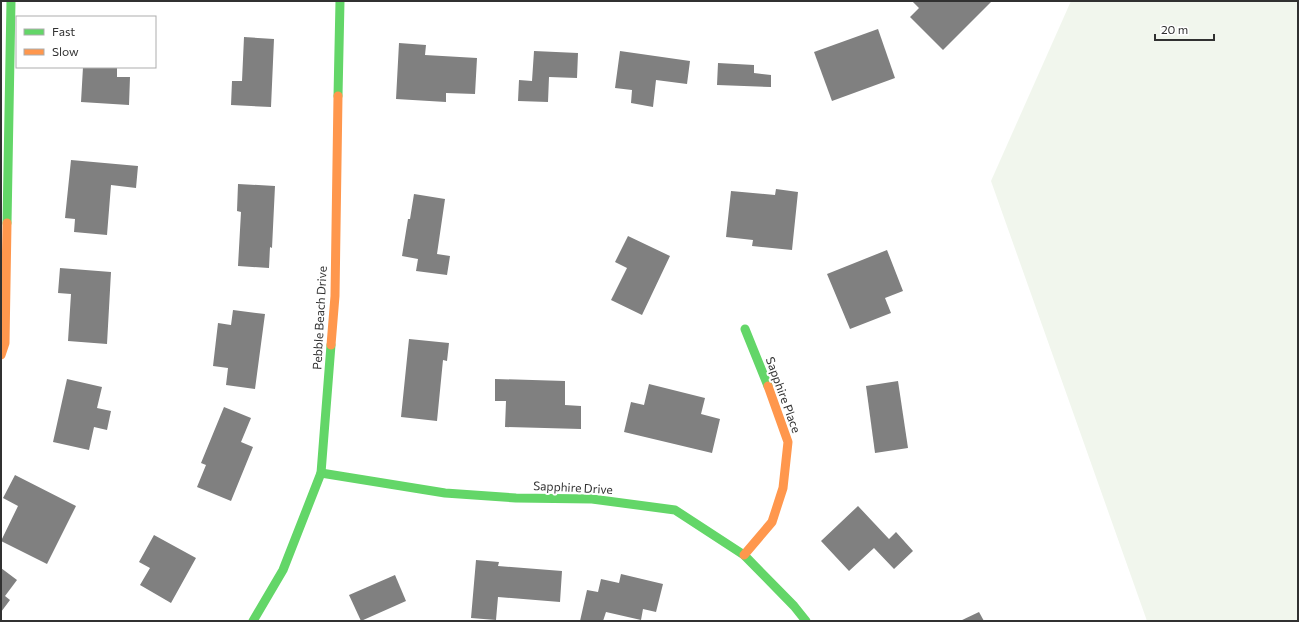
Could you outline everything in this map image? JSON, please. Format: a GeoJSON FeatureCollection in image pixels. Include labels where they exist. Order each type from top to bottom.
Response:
{"type":"FeatureCollection","features":[{"type":"Feature","properties":{"kind":"street"},"geometry":{"type":"LineString","coordinates":[[1,355],[5,343],[11,1]]}},
{"type":"Feature","properties":{"kind":"street","name":"Pebble Beach Drive"},"geometry":{"type":"LineString","coordinates":[[253,621],[283,570],[322,473],[335,296],[340,1]]}},
{"type":"Feature","properties":{"kind":"street","name":"Sapphire Place"},"geometry":{"type":"LineString","coordinates":[[744,555],[772,522],[783,488],[788,442],[771,393],[745,329]]}},
{"type":"Feature","properties":{"kind":"street","name":"Sapphire Drive"},"geometry":{"type":"LineString","coordinates":[[322,473],[445,493],[516,498],[592,499],[675,510],[744,555],[794,606],[806,621]]}},
{"type":"Feature","properties":{"kind":"shaded area"},"geometry":{"type":"Polygon","coordinates":[[[1071,1],[1298,1],[1298,621],[1147,621],[991,181],[1071,1]]]}},
{"type":"Feature","properties":{"kind":"building"},"geometry":{"type":"Polygon","coordinates":[[[912,1],[992,1],[943,50],[910,17],[919,8],[912,1]]]}},
{"type":"Feature","properties":{"kind":"building"},"geometry":{"type":"Polygon","coordinates":[[[878,29],[895,78],[832,101],[814,52],[878,29]]]}},
{"type":"Feature","properties":{"kind":"building"},"geometry":{"type":"Polygon","coordinates":[[[244,37],[274,39],[271,107],[231,105],[232,81],[242,81],[244,37]]]}},
{"type":"Feature","properties":{"kind":"building"},"geometry":{"type":"Polygon","coordinates":[[[399,43],[426,45],[425,55],[477,58],[475,94],[446,93],[446,102],[396,99],[399,43]]]}},
{"type":"Feature","properties":{"kind":"building"},"geometry":{"type":"Polygon","coordinates":[[[534,51],[578,53],[577,78],[549,77],[548,102],[518,101],[519,80],[532,81],[534,51]]]}},
{"type":"Feature","properties":{"kind":"building"},"geometry":{"type":"Polygon","coordinates":[[[620,51],[690,61],[687,84],[656,80],[653,107],[631,103],[632,90],[615,88],[620,51]]]}},
{"type":"Feature","properties":{"kind":"building"},"geometry":{"type":"Polygon","coordinates":[[[718,63],[754,65],[754,73],[771,75],[771,87],[717,85],[718,63]]]}},
{"type":"Feature","properties":{"kind":"building"},"geometry":{"type":"Polygon","coordinates":[[[83,68],[117,68],[117,77],[130,77],[129,105],[81,102],[83,68]]]}},
{"type":"Feature","properties":{"kind":"building"},"geometry":{"type":"Polygon","coordinates":[[[71,160],[138,166],[136,188],[111,185],[107,235],[74,232],[75,219],[65,218],[71,160]]]}},
{"type":"Feature","properties":{"kind":"building"},"geometry":{"type":"Polygon","coordinates":[[[238,184],[275,186],[272,248],[270,247],[269,268],[238,266],[241,212],[237,211],[238,184]]]}},
{"type":"Feature","properties":{"kind":"building"},"geometry":{"type":"Polygon","coordinates":[[[776,189],[798,192],[792,250],[752,246],[753,240],[726,237],[731,191],[775,195],[776,189]]]}},
{"type":"Feature","properties":{"kind":"building"},"geometry":{"type":"Polygon","coordinates":[[[414,194],[445,199],[437,254],[450,256],[447,275],[416,271],[418,259],[402,256],[414,194]]]}},
{"type":"Feature","properties":{"kind":"building"},"geometry":{"type":"Polygon","coordinates":[[[628,236],[670,256],[642,315],[611,300],[627,268],[615,262],[628,236]]]}},
{"type":"Feature","properties":{"kind":"building"},"geometry":{"type":"Polygon","coordinates":[[[887,250],[903,291],[885,298],[891,313],[850,329],[827,274],[887,250]]]}},
{"type":"Feature","properties":{"kind":"building"},"geometry":{"type":"Polygon","coordinates":[[[60,268],[111,272],[107,344],[68,341],[71,294],[58,293],[60,268]]]}},
{"type":"Feature","properties":{"kind":"building"},"geometry":{"type":"Polygon","coordinates":[[[233,310],[265,314],[255,389],[226,385],[228,368],[213,366],[218,323],[231,325],[233,310]]]}},
{"type":"Feature","properties":{"kind":"building"},"geometry":{"type":"Polygon","coordinates":[[[409,339],[449,343],[447,361],[443,360],[437,421],[401,417],[409,339]]]}},
{"type":"Feature","properties":{"kind":"building"},"geometry":{"type":"Polygon","coordinates":[[[67,379],[102,387],[97,408],[111,411],[107,430],[94,427],[89,450],[53,442],[67,379]]]}},
{"type":"Feature","properties":{"kind":"building"},"geometry":{"type":"Polygon","coordinates":[[[495,379],[565,381],[565,405],[581,406],[581,429],[505,427],[506,401],[495,401],[495,379]]]}},
{"type":"Feature","properties":{"kind":"building"},"geometry":{"type":"Polygon","coordinates":[[[898,381],[908,448],[875,453],[866,386],[898,381]]]}},
{"type":"Feature","properties":{"kind":"building"},"geometry":{"type":"Polygon","coordinates":[[[649,384],[705,398],[701,414],[720,419],[712,453],[624,432],[631,402],[644,405],[649,384]]]}},
{"type":"Feature","properties":{"kind":"building"},"geometry":{"type":"Polygon","coordinates":[[[224,407],[251,418],[241,442],[253,447],[231,501],[197,487],[206,465],[201,463],[224,407]]]}},
{"type":"Feature","properties":{"kind":"building"},"geometry":{"type":"Polygon","coordinates":[[[15,475],[76,506],[47,564],[1,541],[18,506],[3,498],[15,475]]]}},
{"type":"Feature","properties":{"kind":"building"},"geometry":{"type":"Polygon","coordinates":[[[858,506],[889,539],[896,532],[913,551],[894,569],[874,548],[849,571],[821,541],[858,506]]]}},
{"type":"Feature","properties":{"kind":"building"},"geometry":{"type":"Polygon","coordinates":[[[154,535],[196,558],[171,603],[140,585],[150,568],[139,562],[154,535]]]}},
{"type":"Feature","properties":{"kind":"building"},"geometry":{"type":"Polygon","coordinates":[[[476,560],[499,562],[498,566],[562,571],[560,602],[498,597],[496,620],[471,618],[476,560]]]}},
{"type":"Feature","properties":{"kind":"building"},"geometry":{"type":"Polygon","coordinates":[[[1,568],[17,580],[5,596],[10,600],[1,612],[1,568]]]}},
{"type":"Feature","properties":{"kind":"building"},"geometry":{"type":"Polygon","coordinates":[[[621,574],[663,584],[656,612],[643,609],[641,620],[606,612],[603,621],[580,621],[587,590],[598,592],[601,579],[619,583],[621,574]]]}},
{"type":"Feature","properties":{"kind":"building"},"geometry":{"type":"Polygon","coordinates":[[[395,575],[406,601],[361,621],[349,595],[395,575]]]}},
{"type":"Feature","properties":{"kind":"building"},"geometry":{"type":"Polygon","coordinates":[[[979,612],[984,621],[960,621],[979,612]]]}},
{"type":"Feature","properties":{"kind":"traffic: fast"},"geometry":{"type":"LineString","coordinates":[[7,223],[11,1]]}},
{"type":"Feature","properties":{"kind":"traffic: fast"},"geometry":{"type":"LineString","coordinates":[[338,96],[340,1]]}},
{"type":"Feature","properties":{"kind":"traffic: fast"},"geometry":{"type":"LineString","coordinates":[[745,329],[768,386]]}},
{"type":"Feature","properties":{"kind":"traffic: fast"},"geometry":{"type":"LineString","coordinates":[[253,621],[283,570],[321,473],[331,345]]}},
{"type":"Feature","properties":{"kind":"traffic: fast"},"geometry":{"type":"LineString","coordinates":[[321,473],[445,493],[516,498],[592,499],[675,510],[744,555],[794,606],[806,621]]}},
{"type":"Feature","properties":{"kind":"traffic: slow"},"geometry":{"type":"LineString","coordinates":[[331,345],[335,296],[338,96]]}},
{"type":"Feature","properties":{"kind":"traffic: slow"},"geometry":{"type":"LineString","coordinates":[[1,355],[5,343],[7,223]]}},
{"type":"Feature","properties":{"kind":"traffic: slow"},"geometry":{"type":"LineString","coordinates":[[744,555],[772,522],[783,488],[788,442],[768,386]]}}]}
